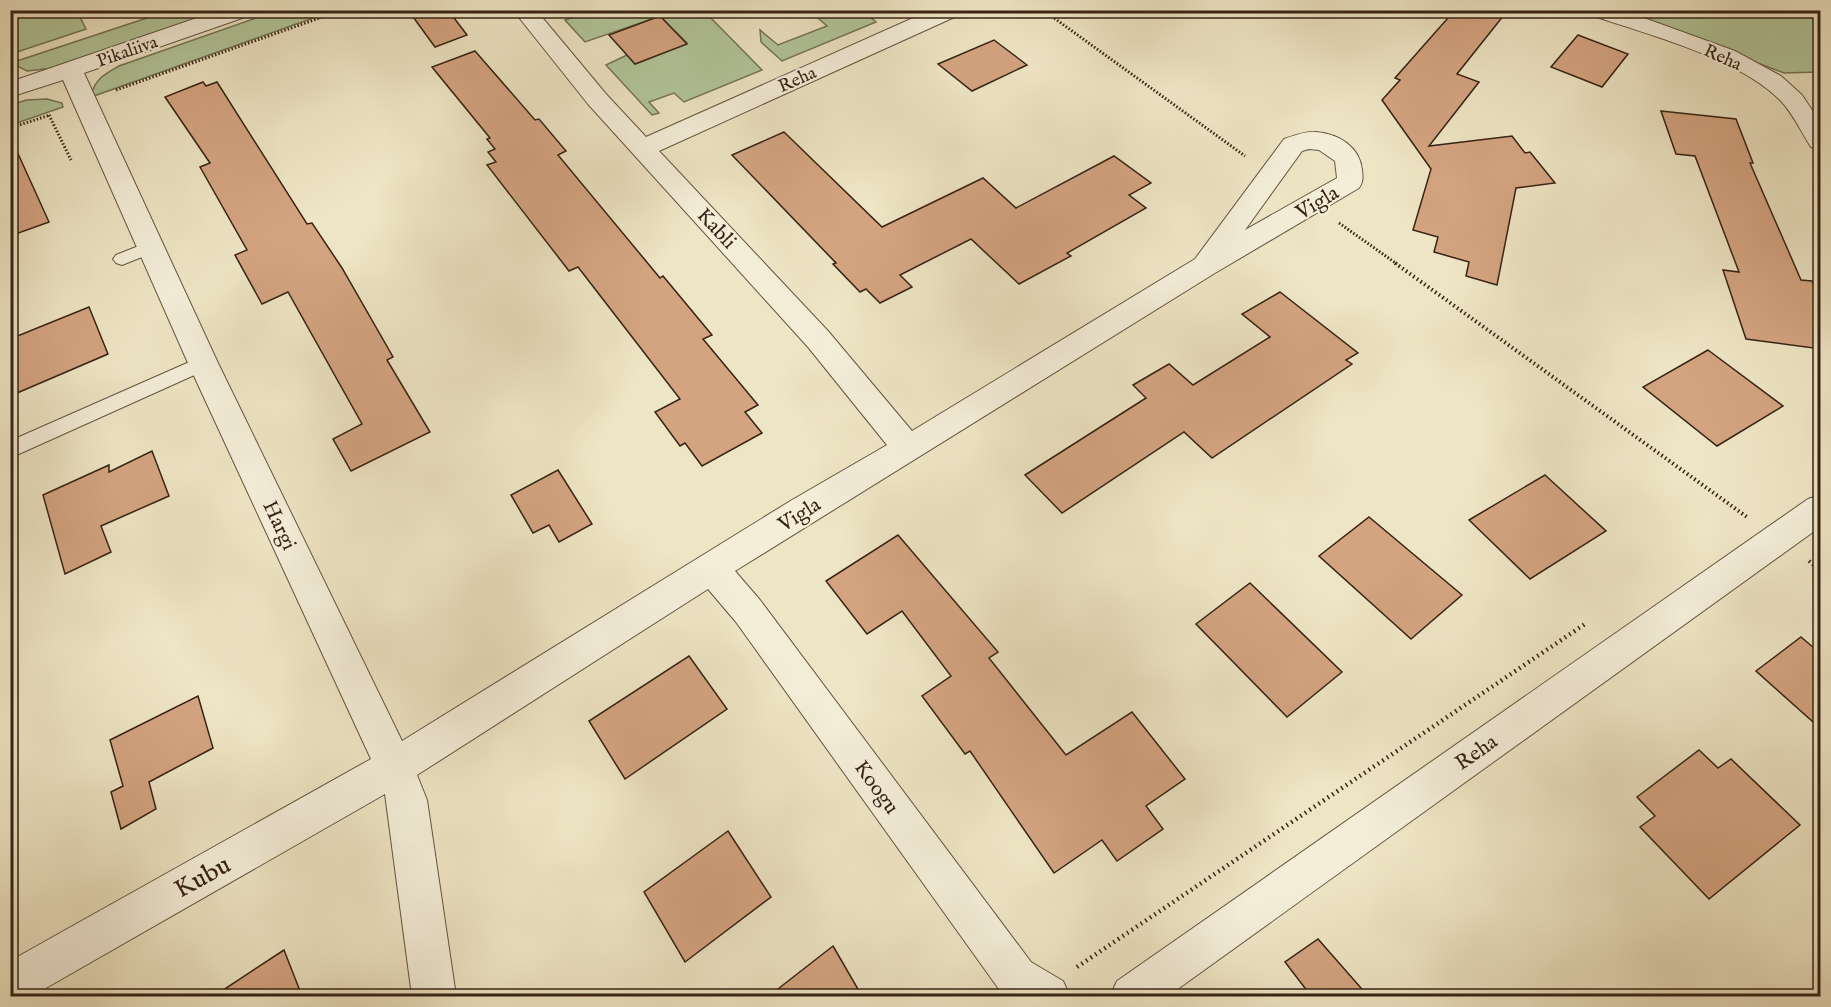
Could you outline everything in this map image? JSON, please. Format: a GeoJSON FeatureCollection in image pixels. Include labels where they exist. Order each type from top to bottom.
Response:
{"type":"FeatureCollection","features":[{"type":"Feature","properties":{"kind":"street","name":"Pikaliiva"},"geometry":{"type":"LineString","coordinates":[[10,90],[243,10]]}},
{"type":"Feature","properties":{"kind":"street","name":"Kabli"},"geometry":{"type":"LineString","coordinates":[[524,10],[597,99],[818,339],[908,448]]}},
{"type":"Feature","properties":{"kind":"street","name":"Reha"},"geometry":{"type":"LineString","coordinates":[[643,148],[951,10]]}},
{"type":"Feature","properties":{"kind":"street","name":"Reha"},"geometry":{"type":"LineString","coordinates":[[1599,10],[1714,51],[1758,73],[1788,94],[1821,141]]}},
{"type":"Feature","properties":{"kind":"street","name":"Hargi"},"geometry":{"type":"LineString","coordinates":[[71,70],[86,101],[136,253],[203,363],[395,767],[407,800],[434,996]]}},
{"type":"Feature","properties":{"kind":"street","name":"Vigla"},"geometry":{"type":"LineString","coordinates":[[395,767],[804,510],[960,418],[1206,266],[1350,182],[1348,159],[1329,143],[1307,140],[1293,146],[1206,266]]}},
{"type":"Feature","properties":{"kind":"street","name":"Reha"},"geometry":{"type":"LineString","coordinates":[[1132,996],[1821,509]]}},
{"type":"Feature","properties":{"kind":"street","name":"Koogu"},"geometry":{"type":"LineString","coordinates":[[712,569],[748,611],[1016,977],[1060,983]]}},
{"type":"Feature","properties":{"kind":"street","name":"Kubu"},"geometry":{"type":"LineString","coordinates":[[10,986],[395,767]]}},
{"type":"Feature","properties":{"kind":"lane"},"geometry":{"type":"LineString","coordinates":[[10,450],[203,363]]}},
{"type":"Feature","properties":{"kind":"path"},"geometry":{"type":"LineString","coordinates":[[10,128],[342,10]]}},
{"type":"Feature","properties":{"kind":"path"},"geometry":{"type":"LineString","coordinates":[[1043,10],[1271,175]]}},
{"type":"Feature","properties":{"kind":"path"},"geometry":{"type":"LineString","coordinates":[[48,115],[75,166]]}},
{"type":"Feature","properties":{"kind":"path"},"geometry":{"type":"LineString","coordinates":[[1313,205],[1821,570]]}},
{"type":"Feature","properties":{"kind":"path"},"geometry":{"type":"LineString","coordinates":[[1736,523],[1745,516]]}},
{"type":"Feature","properties":{"kind":"path"},"geometry":{"type":"LineString","coordinates":[[1060,983],[1587,623]]}},
{"type":"Feature","properties":{"kind":"green space"},"geometry":{"type":"Polygon","coordinates":[[[11,10],[77,11],[86,29],[11,54],[11,10]]]}},
{"type":"Feature","properties":{"kind":"green space"},"geometry":{"type":"Polygon","coordinates":[[[168,11],[223,11],[54,68],[27,71],[11,63],[168,11]]]}},
{"type":"Feature","properties":{"kind":"green space"},"geometry":{"type":"Polygon","coordinates":[[[276,11],[333,11],[91,97],[97,81],[119,66],[276,11]]]}},
{"type":"Feature","properties":{"kind":"green space"},"geometry":{"type":"Polygon","coordinates":[[[592,11],[704,11],[762,70],[684,102],[674,93],[649,102],[659,113],[652,115],[606,65],[627,55],[635,64],[687,43],[660,16],[585,42],[565,20],[592,11]]]}},
{"type":"Feature","properties":{"kind":"green space"},"geometry":{"type":"Polygon","coordinates":[[[810,11],[863,11],[876,22],[782,61],[761,42],[760,30],[778,45],[827,26],[810,11]]]}},
{"type":"Feature","properties":{"kind":"green space"},"geometry":{"type":"Polygon","coordinates":[[[1622,11],[1820,11],[1820,72],[1784,73],[1622,11]]]}},
{"type":"Feature","properties":{"kind":"green space"},"geometry":{"type":"Polygon","coordinates":[[[47,99],[62,103],[63,107],[11,125],[11,105],[26,100],[47,99]]]}},
{"type":"Feature","properties":{"kind":"building"},"geometry":{"type":"Polygon","coordinates":[[[408,10],[448,10],[467,35],[435,47],[408,10]]]}},
{"type":"Feature","properties":{"kind":"building"},"geometry":{"type":"Polygon","coordinates":[[[1455,10],[1508,10],[1457,74],[1479,82],[1429,146],[1512,136],[1525,153],[1530,152],[1555,183],[1516,188],[1497,285],[1466,276],[1469,262],[1434,252],[1438,237],[1413,230],[1431,169],[1382,100],[1400,80],[1395,78],[1455,10]]]}},
{"type":"Feature","properties":{"kind":"building"},"geometry":{"type":"Polygon","coordinates":[[[660,16],[687,44],[635,64],[609,35],[660,16]]]}},
{"type":"Feature","properties":{"kind":"building"},"geometry":{"type":"Polygon","coordinates":[[[1578,35],[1628,54],[1602,87],[1551,67],[1578,35]]]}},
{"type":"Feature","properties":{"kind":"building"},"geometry":{"type":"Polygon","coordinates":[[[994,40],[1027,65],[972,91],[938,64],[994,40]]]}},
{"type":"Feature","properties":{"kind":"building"},"geometry":{"type":"Polygon","coordinates":[[[475,51],[535,120],[539,119],[566,151],[558,155],[660,278],[663,276],[712,335],[703,339],[758,405],[745,412],[762,433],[702,466],[685,443],[680,446],[655,412],[680,399],[578,267],[569,271],[487,165],[496,162],[488,152],[495,149],[487,139],[490,138],[432,67],[475,51]]]}},
{"type":"Feature","properties":{"kind":"building"},"geometry":{"type":"Polygon","coordinates":[[[203,82],[206,86],[217,82],[307,224],[312,223],[342,268],[393,357],[387,360],[430,432],[351,471],[333,439],[362,424],[288,292],[262,304],[235,255],[247,250],[200,167],[210,163],[165,97],[203,82]]]}},
{"type":"Feature","properties":{"kind":"building"},"geometry":{"type":"Polygon","coordinates":[[[1661,111],[1736,119],[1753,163],[1750,163],[1801,280],[1812,281],[1821,303],[1821,349],[1746,339],[1723,270],[1739,272],[1695,156],[1676,154],[1661,111]]]}},
{"type":"Feature","properties":{"kind":"building"},"geometry":{"type":"Polygon","coordinates":[[[784,132],[882,227],[983,178],[1016,208],[1114,156],[1151,183],[1129,195],[1146,208],[1067,253],[1071,256],[1019,284],[971,239],[900,275],[912,287],[880,303],[866,289],[860,292],[833,264],[836,263],[732,155],[784,132]]]}},
{"type":"Feature","properties":{"kind":"building"},"geometry":{"type":"Polygon","coordinates":[[[10,136],[49,222],[10,236],[10,136]]]}},
{"type":"Feature","properties":{"kind":"building"},"geometry":{"type":"Polygon","coordinates":[[[1280,292],[1358,353],[1346,360],[1352,364],[1212,458],[1184,432],[1062,513],[1025,475],[1146,398],[1133,385],[1169,364],[1193,385],[1270,337],[1242,314],[1280,292]]]}},
{"type":"Feature","properties":{"kind":"building"},"geometry":{"type":"Polygon","coordinates":[[[89,307],[108,354],[10,396],[10,339],[89,307]]]}},
{"type":"Feature","properties":{"kind":"building"},"geometry":{"type":"Polygon","coordinates":[[[1708,350],[1783,406],[1717,446],[1643,387],[1708,350]]]}},
{"type":"Feature","properties":{"kind":"building"},"geometry":{"type":"Polygon","coordinates":[[[152,451],[169,496],[101,526],[111,552],[65,574],[43,495],[109,465],[109,472],[152,451]]]}},
{"type":"Feature","properties":{"kind":"building"},"geometry":{"type":"Polygon","coordinates":[[[558,470],[592,524],[559,542],[549,525],[533,533],[511,495],[558,470]]]}},
{"type":"Feature","properties":{"kind":"building"},"geometry":{"type":"Polygon","coordinates":[[[1545,475],[1606,531],[1530,579],[1469,520],[1545,475]]]}},
{"type":"Feature","properties":{"kind":"building"},"geometry":{"type":"Polygon","coordinates":[[[1369,517],[1462,595],[1411,639],[1319,556],[1369,517]]]}},
{"type":"Feature","properties":{"kind":"building"},"geometry":{"type":"Polygon","coordinates":[[[898,535],[998,652],[989,658],[1066,755],[1132,712],[1185,779],[1146,806],[1163,829],[1117,861],[1102,840],[1054,873],[970,751],[965,754],[922,696],[951,676],[902,611],[867,634],[826,581],[898,535]]]}},
{"type":"Feature","properties":{"kind":"building"},"geometry":{"type":"Polygon","coordinates":[[[1250,583],[1342,672],[1287,717],[1196,624],[1250,583]]]}},
{"type":"Feature","properties":{"kind":"building"},"geometry":{"type":"Polygon","coordinates":[[[1801,637],[1821,654],[1821,729],[1756,671],[1801,637]]]}},
{"type":"Feature","properties":{"kind":"building"},"geometry":{"type":"Polygon","coordinates":[[[689,656],[727,709],[625,779],[589,721],[689,656]]]}},
{"type":"Feature","properties":{"kind":"building"},"geometry":{"type":"Polygon","coordinates":[[[198,696],[213,748],[149,782],[156,809],[121,829],[111,792],[123,786],[110,740],[198,696]]]}},
{"type":"Feature","properties":{"kind":"building"},"geometry":{"type":"Polygon","coordinates":[[[1699,750],[1718,768],[1731,759],[1800,825],[1709,899],[1640,827],[1655,816],[1637,797],[1699,750]]]}},
{"type":"Feature","properties":{"kind":"building"},"geometry":{"type":"Polygon","coordinates":[[[728,831],[771,897],[685,962],[644,892],[728,831]]]}},
{"type":"Feature","properties":{"kind":"building"},"geometry":{"type":"Polygon","coordinates":[[[1318,939],[1368,996],[1311,996],[1285,962],[1318,939]]]}},
{"type":"Feature","properties":{"kind":"building"},"geometry":{"type":"Polygon","coordinates":[[[833,946],[862,996],[769,996],[833,946]]]}},
{"type":"Feature","properties":{"kind":"building"},"geometry":{"type":"Polygon","coordinates":[[[284,950],[302,996],[214,996],[284,950]]]}}]}
